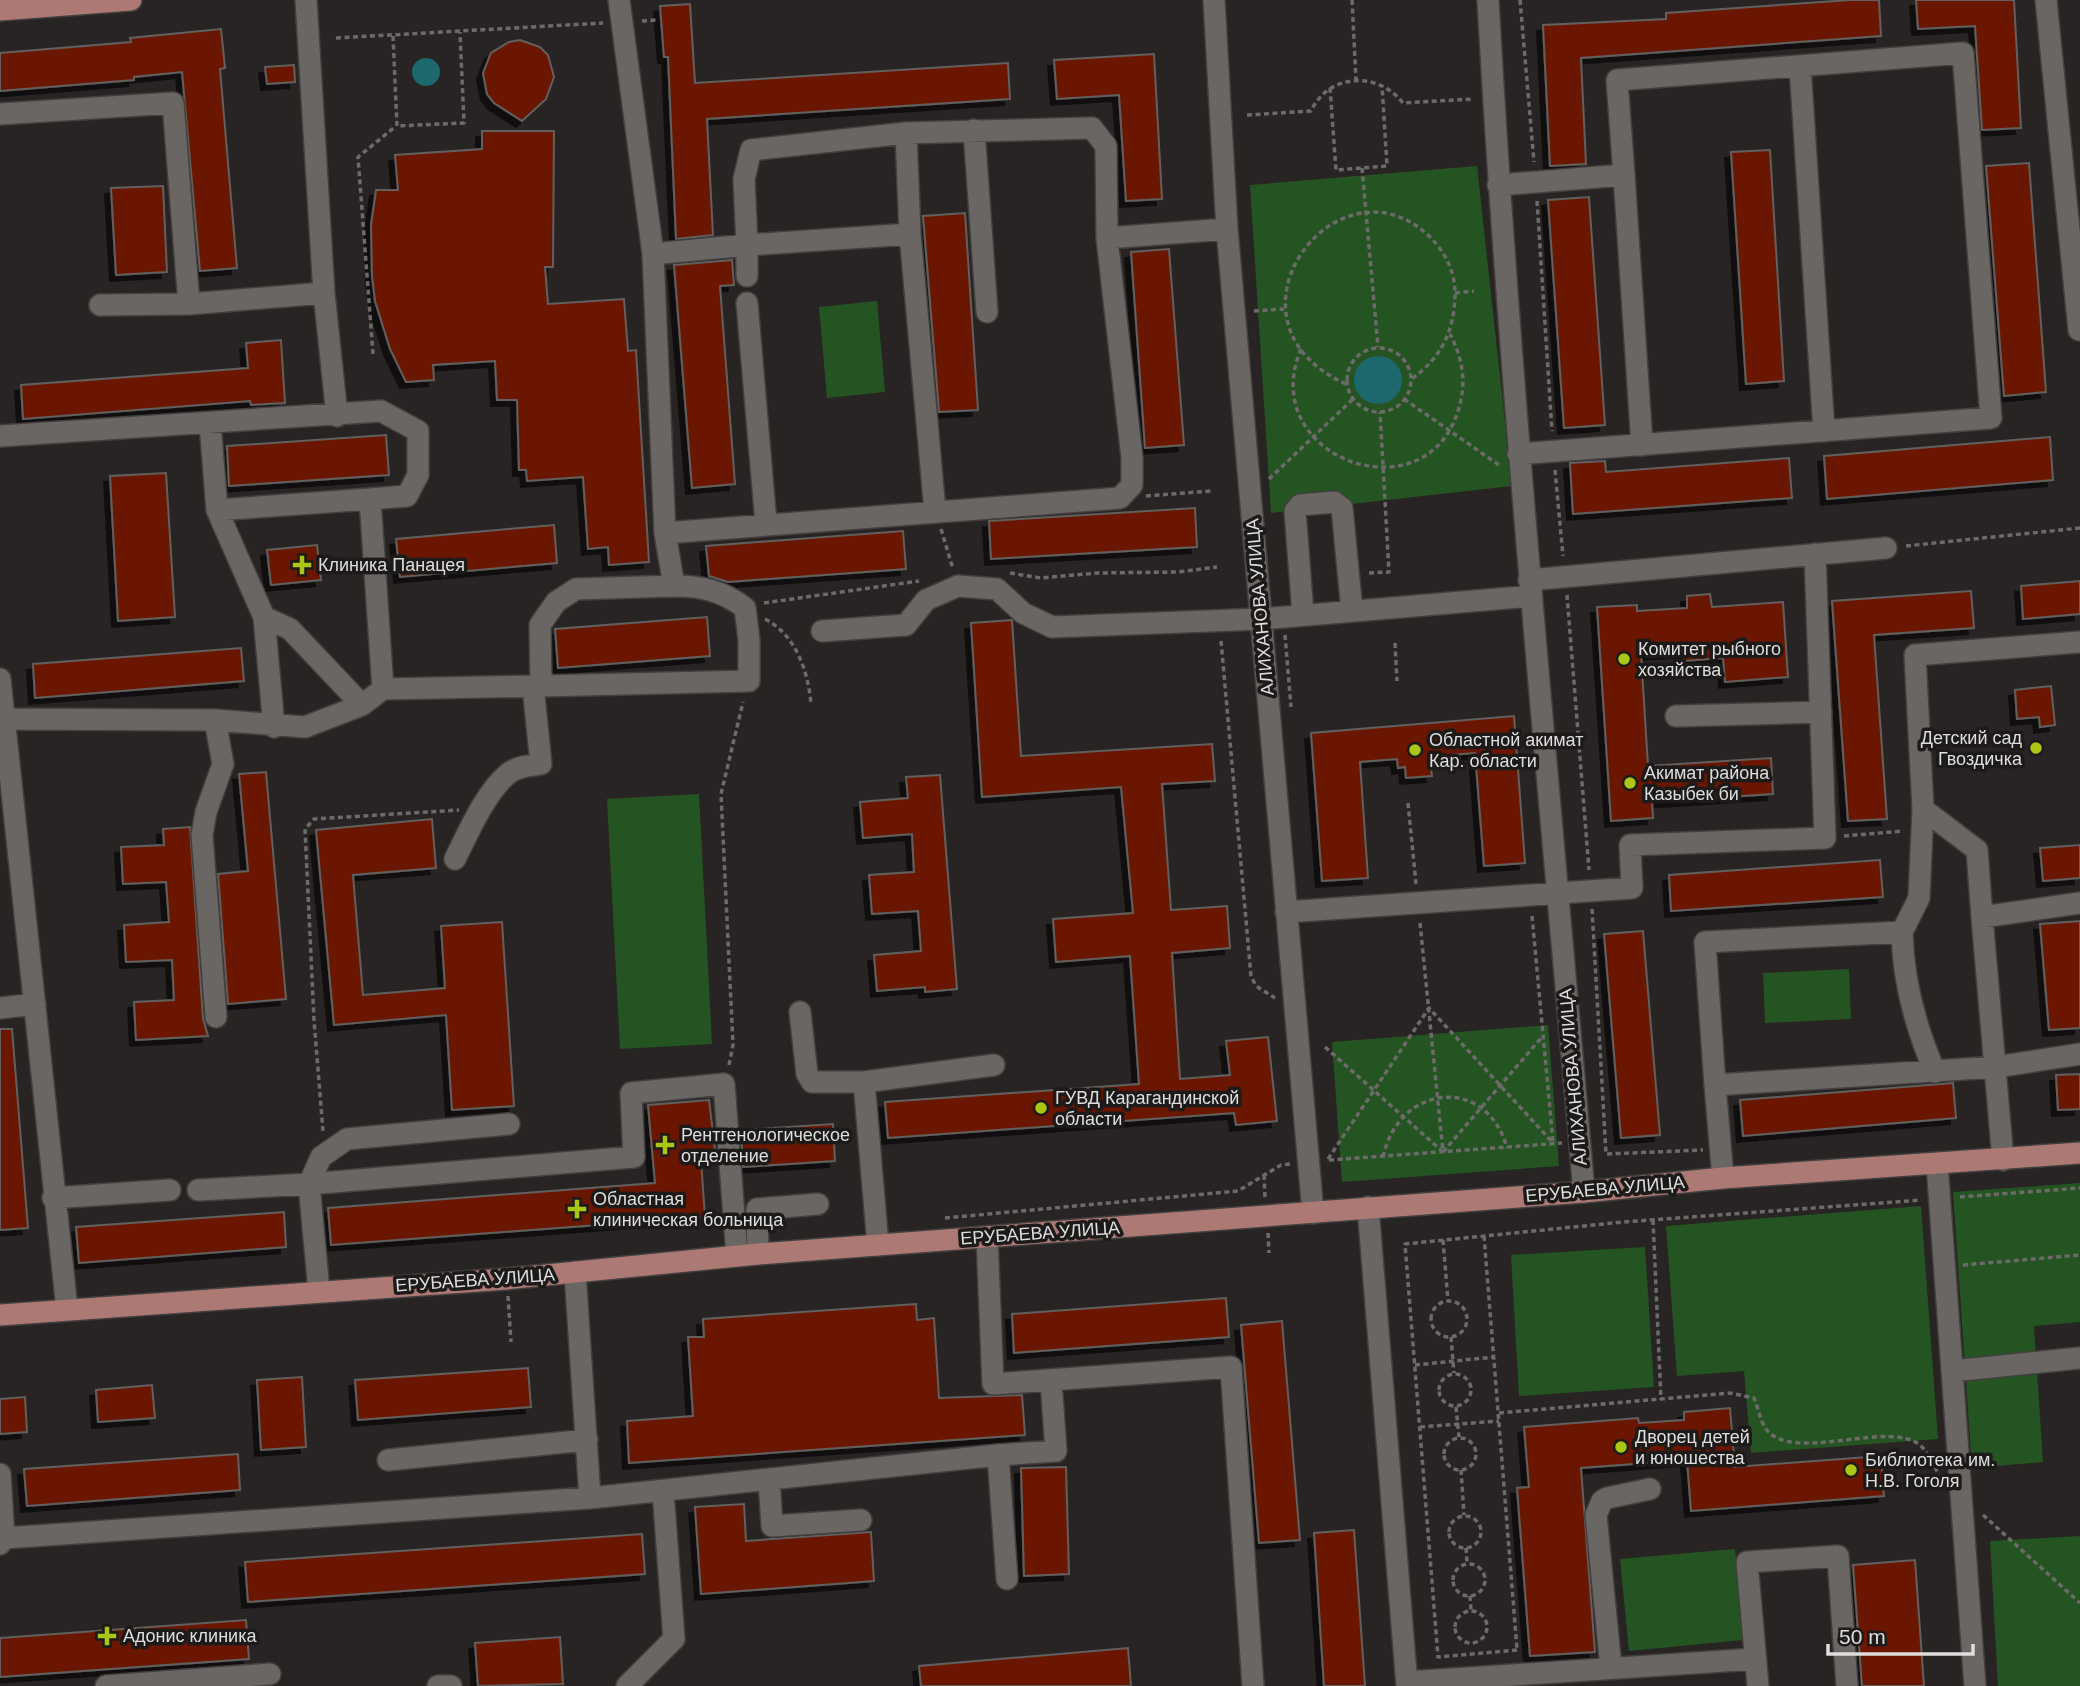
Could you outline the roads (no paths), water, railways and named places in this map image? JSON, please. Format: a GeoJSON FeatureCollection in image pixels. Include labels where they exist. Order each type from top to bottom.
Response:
{"type":"FeatureCollection","features":[{"type":"Feature","properties":{"kind":"main road"},"geometry":{"type":"LineString","coordinates":[[0,10],[131,0]]}},
{"type":"Feature","properties":{"kind":"main road","name":"ЕРУБАЕВА УЛИЦА"},"geometry":{"type":"LineString","coordinates":[[0,1315],[1584,1192],[1724,1178],[2080,1153]]}},
{"type":"Feature","properties":{"kind":"street"},"geometry":{"type":"LineString","coordinates":[[306,0],[324,293],[337,415]]}},
{"type":"Feature","properties":{"kind":"street"},"geometry":{"type":"LineString","coordinates":[[620,0],[653,254],[664,533],[674,586]]}},
{"type":"Feature","properties":{"kind":"street","name":"АЛИХАНОВА УЛИЦА"},"geometry":{"type":"LineString","coordinates":[[1214,0],[1227,229],[1286,912],[1295,1010],[1317,1161],[1313,1213]]}},
{"type":"Feature","properties":{"kind":"street","name":"АЛИХАНОВА УЛИЦА"},"geometry":{"type":"LineString","coordinates":[[1488,0],[1498,185],[1518,454],[1584,1192]]}},
{"type":"Feature","properties":{"kind":"street"},"geometry":{"type":"LineString","coordinates":[[2046,0],[2079,330]]}},
{"type":"Feature","properties":{"kind":"street"},"geometry":{"type":"LineString","coordinates":[[1518,454],[1554,452],[1990,418],[1963,53],[1617,80],[1642,445]]}},
{"type":"Feature","properties":{"kind":"street"},"geometry":{"type":"LineString","coordinates":[[1800,66],[1824,431]]}},
{"type":"Feature","properties":{"kind":"street"},"geometry":{"type":"LineString","coordinates":[[0,114],[173,103],[189,303]]}},
{"type":"Feature","properties":{"kind":"street"},"geometry":{"type":"LineString","coordinates":[[664,533],[766,523],[1119,498],[1132,485],[1132,458],[1107,238],[1106,146],[1092,128],[906,133],[751,150],[744,178],[747,276]]}},
{"type":"Feature","properties":{"kind":"street"},"geometry":{"type":"LineString","coordinates":[[974,131],[987,312]]}},
{"type":"Feature","properties":{"kind":"street"},"geometry":{"type":"LineString","coordinates":[[906,133],[910,234],[935,511]]}},
{"type":"Feature","properties":{"kind":"street"},"geometry":{"type":"LineString","coordinates":[[1498,185],[1624,175]]}},
{"type":"Feature","properties":{"kind":"street"},"geometry":{"type":"LineString","coordinates":[[1107,238],[1227,229]]}},
{"type":"Feature","properties":{"kind":"street"},"geometry":{"type":"LineString","coordinates":[[653,254],[910,234]]}},
{"type":"Feature","properties":{"kind":"street"},"geometry":{"type":"LineString","coordinates":[[100,305],[189,303],[324,293]]}},
{"type":"Feature","properties":{"kind":"street"},"geometry":{"type":"LineString","coordinates":[[747,303],[766,523]]}},
{"type":"Feature","properties":{"kind":"street"},"geometry":{"type":"LineString","coordinates":[[0,436],[381,411],[418,431],[418,475],[407,496],[218,510]]}},
{"type":"Feature","properties":{"kind":"street"},"geometry":{"type":"LineString","coordinates":[[210,423],[218,510],[264,617],[274,727]]}},
{"type":"Feature","properties":{"kind":"street"},"geometry":{"type":"LineString","coordinates":[[370,499],[383,689]]}},
{"type":"Feature","properties":{"kind":"street"},"geometry":{"type":"LineString","coordinates":[[1293,615],[1295,511],[1300,505],[1334,502],[1342,508],[1352,611]]}},
{"type":"Feature","properties":{"kind":"street"},"geometry":{"type":"LineString","coordinates":[[822,631],[906,625],[926,600],[958,586],[997,589],[1023,613],[1052,627],[1219,621],[1352,611],[1530,588],[1565,576],[1886,548]]}},
{"type":"Feature","properties":{"kind":"street"},"geometry":{"type":"LineString","coordinates":[[1286,912],[1632,888],[1630,845],[1825,838],[1815,554]]}},
{"type":"Feature","properties":{"kind":"street"},"geometry":{"type":"LineString","coordinates":[[2,719],[215,720],[274,727],[305,727],[362,705],[383,689],[537,686],[749,681],[749,640],[745,608],[727,594],[674,586],[576,589],[556,601],[540,625],[537,686],[541,764],[521,767],[508,774],[481,808],[455,859]]}},
{"type":"Feature","properties":{"kind":"street"},"geometry":{"type":"LineString","coordinates":[[264,617],[290,629],[362,705]]}},
{"type":"Feature","properties":{"kind":"street"},"geometry":{"type":"LineString","coordinates":[[1935,1072],[1917,1029],[1903,970],[1902,932],[1919,898],[1923,820],[1915,655],[2080,642]]}},
{"type":"Feature","properties":{"kind":"street"},"geometry":{"type":"LineString","coordinates":[[0,679],[2,719],[67,1309]]}},
{"type":"Feature","properties":{"kind":"street"},"geometry":{"type":"LineString","coordinates":[[1676,716],[1821,712]]}},
{"type":"Feature","properties":{"kind":"street"},"geometry":{"type":"LineString","coordinates":[[215,720],[223,764],[206,812],[202,835],[216,1017]]}},
{"type":"Feature","properties":{"kind":"street"},"geometry":{"type":"LineString","coordinates":[[1923,820],[1977,850],[2003,1160]]}},
{"type":"Feature","properties":{"kind":"street"},"geometry":{"type":"LineString","coordinates":[[1982,917],[2080,903]]}},
{"type":"Feature","properties":{"kind":"street"},"geometry":{"type":"LineString","coordinates":[[1724,1178],[1705,942],[1902,932]]}},
{"type":"Feature","properties":{"kind":"street"},"geometry":{"type":"LineString","coordinates":[[0,1008],[35,1004]]}},
{"type":"Feature","properties":{"kind":"street"},"geometry":{"type":"LineString","coordinates":[[800,1012],[807,1074],[812,1082],[864,1082],[994,1065]]}},
{"type":"Feature","properties":{"kind":"street"},"geometry":{"type":"LineString","coordinates":[[1715,1085],[1996,1067],[2080,1054]]}},
{"type":"Feature","properties":{"kind":"street"},"geometry":{"type":"LineString","coordinates":[[864,1082],[878,1245]]}},
{"type":"Feature","properties":{"kind":"street"},"geometry":{"type":"LineString","coordinates":[[198,1190],[309,1184],[634,1157],[631,1093],[724,1084],[747,1255]]}},
{"type":"Feature","properties":{"kind":"street"},"geometry":{"type":"LineString","coordinates":[[319,1292],[309,1184],[326,1154],[347,1139],[509,1124]]}},
{"type":"Feature","properties":{"kind":"street"},"geometry":{"type":"LineString","coordinates":[[1937,1164],[1975,1686]]}},
{"type":"Feature","properties":{"kind":"street"},"geometry":{"type":"LineString","coordinates":[[53,1198],[170,1190]]}},
{"type":"Feature","properties":{"kind":"street"},"geometry":{"type":"LineString","coordinates":[[747,1255],[757,1209],[818,1204]]}},
{"type":"Feature","properties":{"kind":"street"},"geometry":{"type":"LineString","coordinates":[[1368,1207],[1407,1684],[1755,1659]]}},
{"type":"Feature","properties":{"kind":"street"},"geometry":{"type":"LineString","coordinates":[[987,1237],[993,1384],[1231,1367],[1254,1686]]}},
{"type":"Feature","properties":{"kind":"street"},"geometry":{"type":"LineString","coordinates":[[575,1272],[590,1498]]}},
{"type":"Feature","properties":{"kind":"street"},"geometry":{"type":"LineString","coordinates":[[1952,1371],[2080,1358]]}},
{"type":"Feature","properties":{"kind":"street"},"geometry":{"type":"LineString","coordinates":[[0,1474],[2,1541],[590,1498],[1056,1451],[1051,1380]]}},
{"type":"Feature","properties":{"kind":"street"},"geometry":{"type":"LineString","coordinates":[[388,1460],[587,1440]]}},
{"type":"Feature","properties":{"kind":"street"},"geometry":{"type":"LineString","coordinates":[[998,1455],[1007,1579]]}},
{"type":"Feature","properties":{"kind":"street"},"geometry":{"type":"LineString","coordinates":[[769,1479],[772,1526],[861,1520]]}},
{"type":"Feature","properties":{"kind":"street"},"geometry":{"type":"LineString","coordinates":[[1611,1668],[1596,1515],[1602,1501],[1607,1498],[1650,1489]]}},
{"type":"Feature","properties":{"kind":"street"},"geometry":{"type":"LineString","coordinates":[[627,1686],[674,1639],[663,1491]]}},
{"type":"Feature","properties":{"kind":"street"},"geometry":{"type":"LineString","coordinates":[[1758,1686],[1747,1562],[1838,1556],[1847,1686]]}},
{"type":"Feature","properties":{"kind":"street"},"geometry":{"type":"LineString","coordinates":[[106,1686],[270,1674]]}},
{"type":"Feature","properties":{"kind":"street"},"geometry":{"type":"LineString","coordinates":[[438,1686],[451,1686]]}},
{"type":"Feature","properties":{"kind":"water"},"geometry":{"type":"Polygon","coordinates":[[[426,58],[436,62],[440,72],[436,82],[426,86],[416,82],[412,72],[416,62],[426,58]]]}},
{"type":"Feature","properties":{"kind":"water"},"geometry":{"type":"Polygon","coordinates":[[[1378,356],[1395,363],[1402,380],[1395,397],[1378,404],[1361,397],[1354,380],[1361,363],[1378,356]]]}},
{"type":"Feature","properties":{"kind":"place","name":"Клиника Панацея"},"geometry":{"type":"Point","coordinates":[302,565]}},
{"type":"Feature","properties":{"kind":"place","name":"Комитет рыбного хозяйства"},"geometry":{"type":"Point","coordinates":[1624,659]}},
{"type":"Feature","properties":{"kind":"place","name":"Детский сад Гвоздичка"},"geometry":{"type":"Point","coordinates":[2036,748]}},
{"type":"Feature","properties":{"kind":"place","name":"Областной акимат Кар. области"},"geometry":{"type":"Point","coordinates":[1415,750]}},
{"type":"Feature","properties":{"kind":"place","name":"Акимат района Казыбек би"},"geometry":{"type":"Point","coordinates":[1630,783]}},
{"type":"Feature","properties":{"kind":"place","name":"ГУВД Карагандинской области"},"geometry":{"type":"Point","coordinates":[1041,1108]}},
{"type":"Feature","properties":{"kind":"place","name":"Рентгенологическое отделение"},"geometry":{"type":"Point","coordinates":[665,1145]}},
{"type":"Feature","properties":{"kind":"place","name":"Областная клиническая больница"},"geometry":{"type":"Point","coordinates":[577,1209]}},
{"type":"Feature","properties":{"kind":"place","name":"Дворец детей и юношества"},"geometry":{"type":"Point","coordinates":[1621,1447]}},
{"type":"Feature","properties":{"kind":"place","name":"Библиотека им. Н.В. Гоголя"},"geometry":{"type":"Point","coordinates":[1851,1470]}},
{"type":"Feature","properties":{"kind":"place","name":"Адонис клиника"},"geometry":{"type":"Point","coordinates":[107,1636]}}]}
